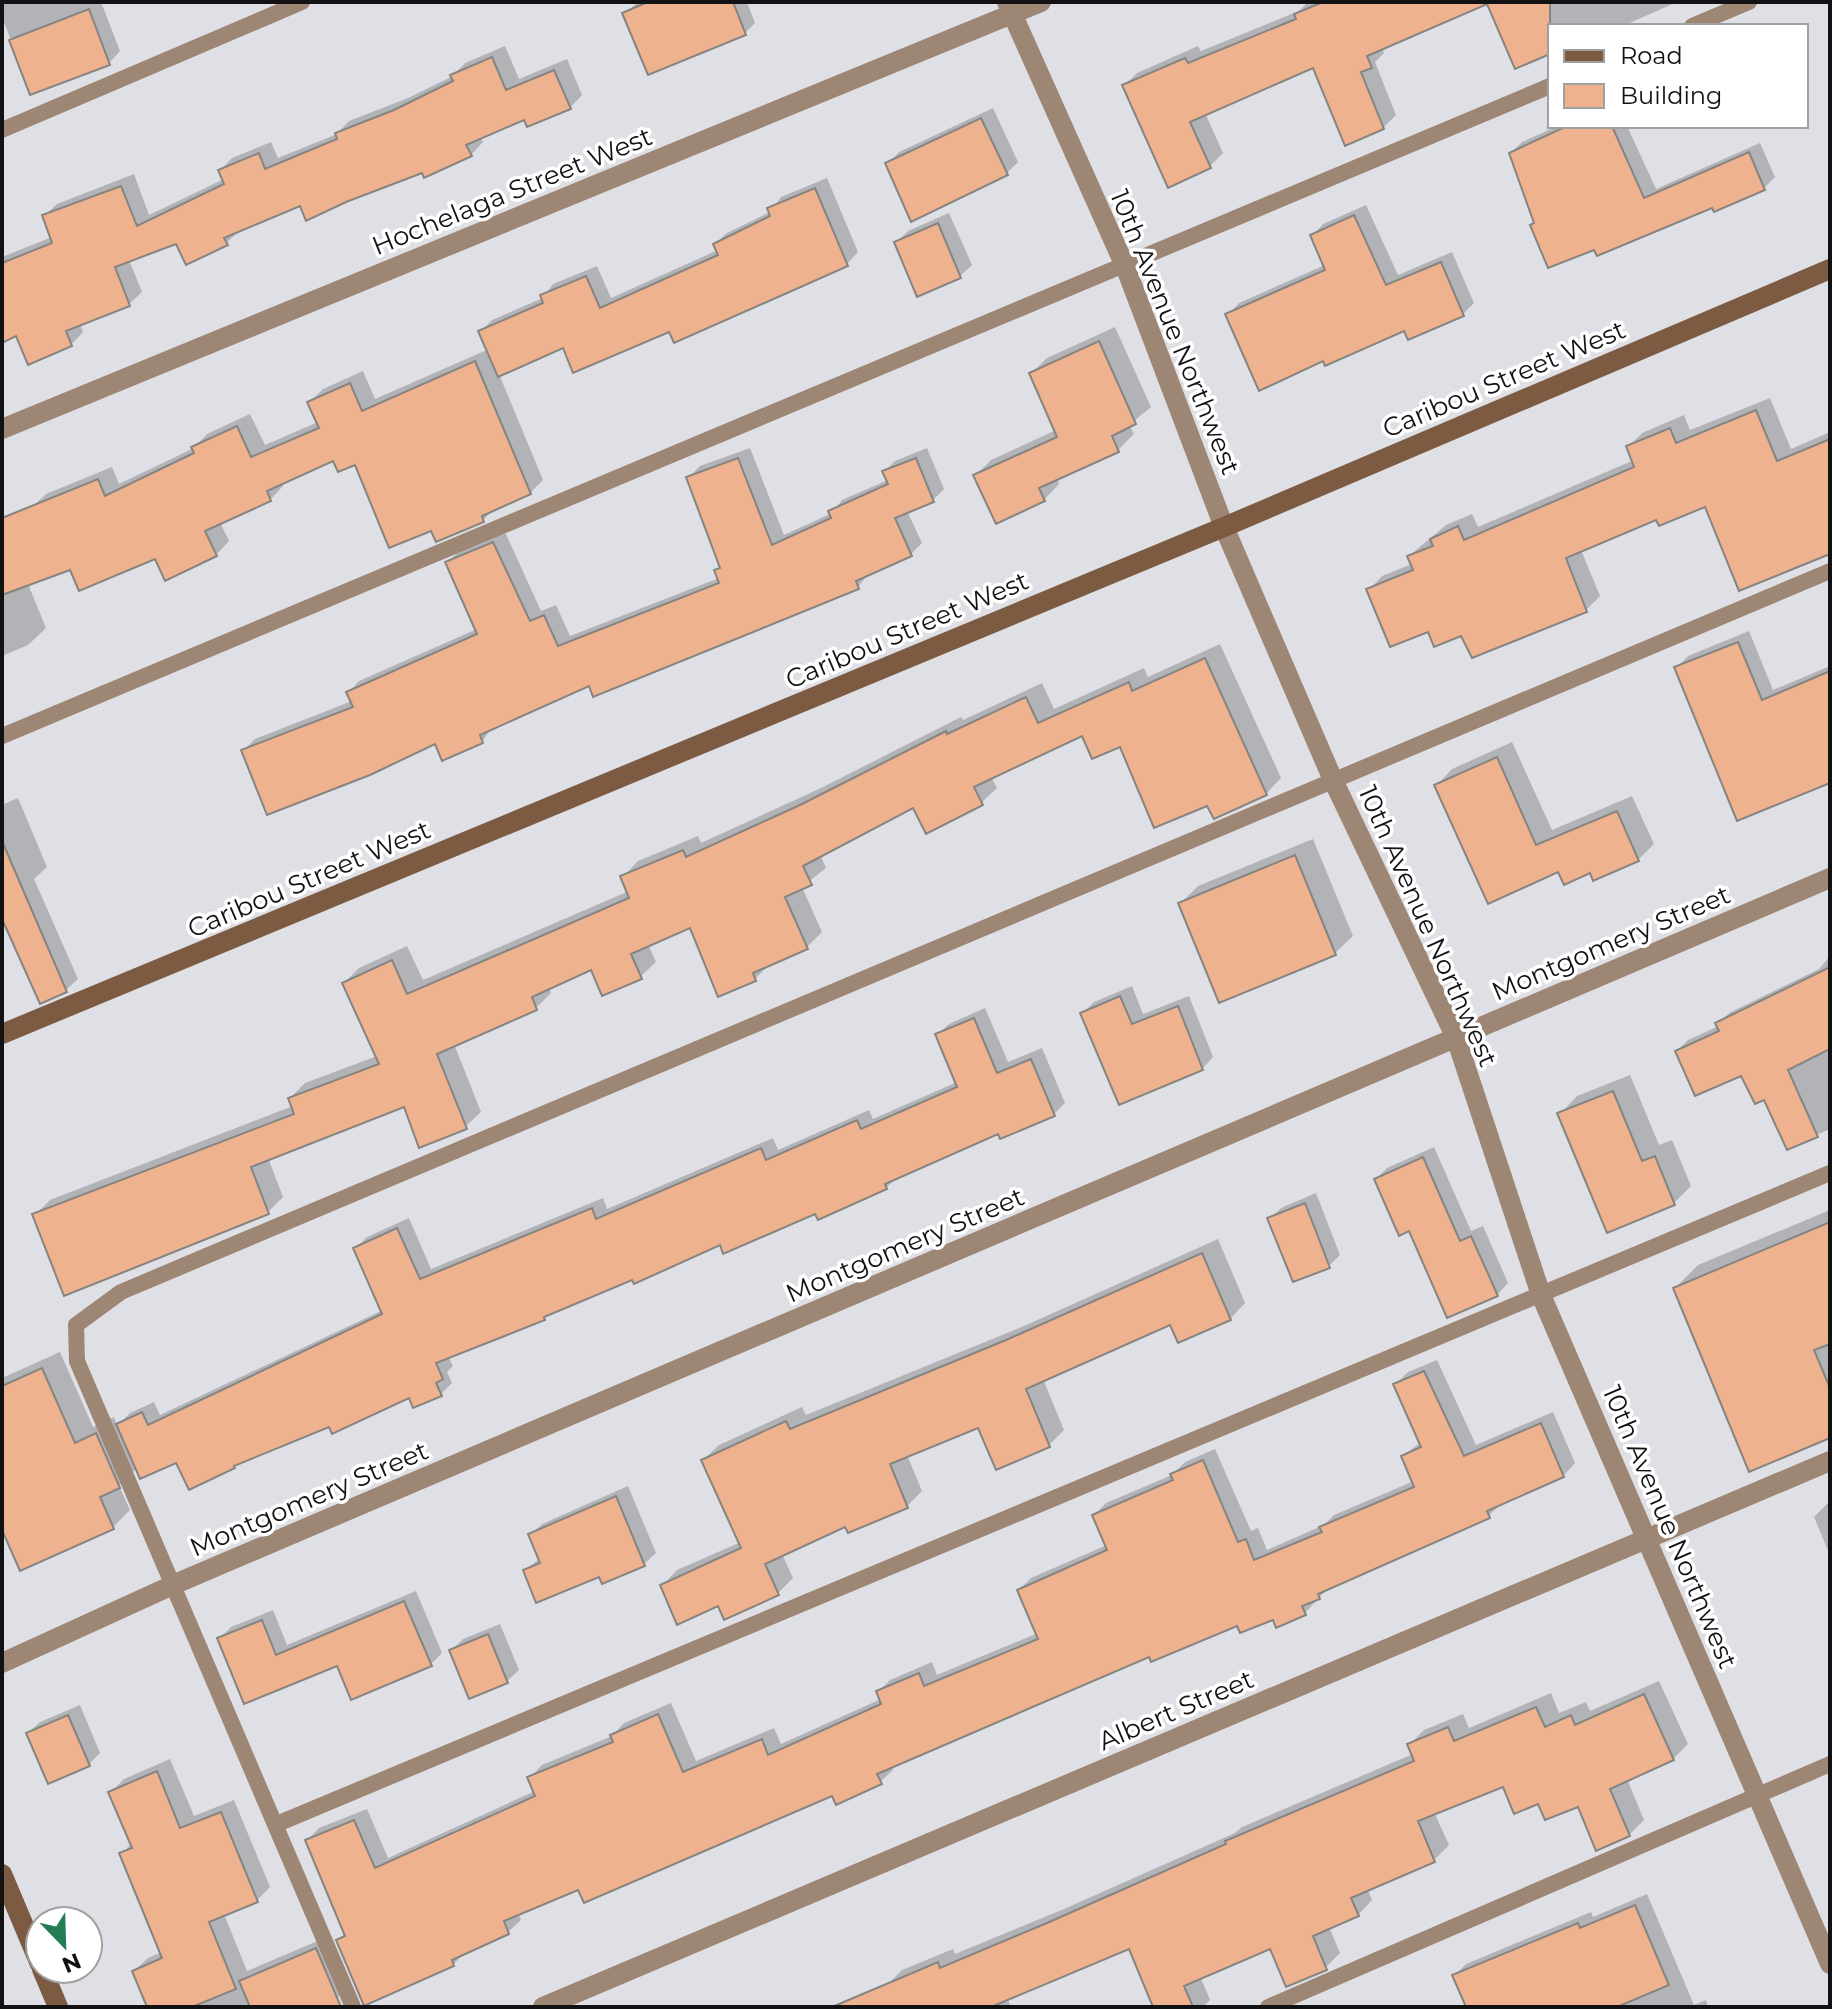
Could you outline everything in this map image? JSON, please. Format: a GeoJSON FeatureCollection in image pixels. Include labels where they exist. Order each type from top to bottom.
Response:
{"type":"FeatureCollection","features":[{"type":"Feature","properties":{"kind":"street","name":"Hochelaga Street West"},"geometry":{"type":"LineString","coordinates":[[2,429],[1009,8],[1041,2]]}},
{"type":"Feature","properties":{"kind":"street","name":"10th Avenue Northwest"},"geometry":{"type":"LineString","coordinates":[[1009,8],[1125,266],[1224,527],[1333,780],[1456,1038],[1541,1295],[1830,1964]]}},
{"type":"Feature","properties":{"kind":"street","name":"Caribou Street West"},"geometry":{"type":"LineString","coordinates":[[2,1034],[1224,527],[1830,269]]}},
{"type":"Feature","properties":{"kind":"street","name":"Montgomery Street"},"geometry":{"type":"LineString","coordinates":[[2,1663],[175,1584],[1830,878]]}},
{"type":"Feature","properties":{"kind":"street","name":"Albert Street"},"geometry":{"type":"LineString","coordinates":[[543,2007],[1830,1461]]}},
{"type":"Feature","properties":{"kind":"street"},"geometry":{"type":"LineString","coordinates":[[2,1874],[24,1926]]}},
{"type":"Feature","properties":{"kind":"street"},"geometry":{"type":"LineString","coordinates":[[49,1985],[58,2007]]}},
{"type":"Feature","properties":{"kind":"lane"},"geometry":{"type":"LineString","coordinates":[[2,130],[302,2]]}},
{"type":"Feature","properties":{"kind":"lane"},"geometry":{"type":"LineString","coordinates":[[1697,24],[1749,2]]}},
{"type":"Feature","properties":{"kind":"lane"},"geometry":{"type":"LineString","coordinates":[[2,736],[1548,87]]}},
{"type":"Feature","properties":{"kind":"lane"},"geometry":{"type":"LineString","coordinates":[[353,2007],[175,1584],[77,1361],[76,1325],[121,1292],[1830,571]]}},
{"type":"Feature","properties":{"kind":"lane"},"geometry":{"type":"LineString","coordinates":[[277,1824],[1830,1173]]}},
{"type":"Feature","properties":{"kind":"lane"},"geometry":{"type":"LineString","coordinates":[[1268,2007],[1830,1764]]}},
{"type":"Feature","properties":{"kind":"building"},"geometry":{"type":"Polygon","coordinates":[[[648,2],[733,2],[746,35],[648,75],[622,13],[648,2]]]}},
{"type":"Feature","properties":{"kind":"building"},"geometry":{"type":"Polygon","coordinates":[[[1323,2],[1550,2],[1548,55],[1515,69],[1487,4],[1367,56],[1372,68],[1361,72],[1384,129],[1345,146],[1313,68],[1190,122],[1211,168],[1168,188],[1122,85],[1185,58],[1188,63],[1296,19],[1294,14],[1323,2]]]}},
{"type":"Feature","properties":{"kind":"building"},"geometry":{"type":"Polygon","coordinates":[[[89,9],[110,65],[30,95],[9,40],[89,9]]]}},
{"type":"Feature","properties":{"kind":"building"},"geometry":{"type":"Polygon","coordinates":[[[492,57],[506,90],[554,70],[571,109],[527,127],[524,120],[466,145],[472,156],[424,178],[422,173],[346,202],[306,221],[300,206],[224,238],[228,245],[186,265],[176,244],[115,267],[130,306],[66,331],[72,346],[28,365],[16,336],[2,343],[2,263],[52,243],[42,215],[121,186],[137,226],[224,184],[218,170],[259,153],[265,169],[337,139],[335,133],[394,110],[453,81],[450,75],[492,57]]]}},
{"type":"Feature","properties":{"kind":"building"},"geometry":{"type":"Polygon","coordinates":[[[981,118],[1008,175],[911,222],[885,163],[981,118]]]}},
{"type":"Feature","properties":{"kind":"building"},"geometry":{"type":"Polygon","coordinates":[[[1563,128],[1613,128],[1644,198],[1749,152],[1765,190],[1714,212],[1712,208],[1597,256],[1594,250],[1548,268],[1530,225],[1534,223],[1509,153],[1563,128]]]}},
{"type":"Feature","properties":{"kind":"building"},"geometry":{"type":"Polygon","coordinates":[[[815,188],[848,266],[674,343],[669,332],[573,373],[563,348],[498,377],[478,331],[543,303],[540,295],[586,276],[600,308],[718,255],[713,244],[770,216],[767,208],[815,188]]]}},
{"type":"Feature","properties":{"kind":"building"},"geometry":{"type":"Polygon","coordinates":[[[1354,215],[1386,285],[1441,262],[1464,316],[1408,340],[1404,331],[1325,366],[1323,361],[1259,391],[1225,314],[1325,270],[1310,235],[1354,215]]]}},
{"type":"Feature","properties":{"kind":"building"},"geometry":{"type":"Polygon","coordinates":[[[938,223],[961,278],[917,297],[894,242],[938,223]]]}},
{"type":"Feature","properties":{"kind":"building"},"geometry":{"type":"Polygon","coordinates":[[[1099,341],[1136,424],[1112,436],[1119,452],[1039,488],[1045,501],[996,524],[973,475],[1057,437],[1029,373],[1099,341]]]}},
{"type":"Feature","properties":{"kind":"building"},"geometry":{"type":"Polygon","coordinates":[[[475,361],[531,494],[482,516],[484,522],[436,542],[431,531],[389,548],[355,465],[338,472],[333,461],[267,491],[271,501],[205,531],[217,556],[165,581],[155,559],[79,591],[70,570],[2,595],[2,518],[98,479],[105,496],[194,453],[191,447],[237,426],[251,457],[319,428],[307,402],[350,383],[362,411],[475,361]]]}},
{"type":"Feature","properties":{"kind":"building"},"geometry":{"type":"Polygon","coordinates":[[[1756,410],[1777,461],[1830,439],[1830,554],[1739,591],[1705,507],[1659,526],[1656,520],[1566,558],[1587,612],[1472,658],[1461,636],[1434,647],[1428,632],[1390,647],[1366,589],[1413,570],[1407,556],[1433,546],[1430,539],[1458,526],[1464,540],[1634,467],[1626,446],[1670,428],[1676,443],[1756,410]]]}},
{"type":"Feature","properties":{"kind":"building"},"geometry":{"type":"Polygon","coordinates":[[[738,458],[772,545],[831,518],[828,511],[888,484],[882,471],[916,458],[934,502],[895,518],[912,556],[856,581],[859,589],[593,697],[589,686],[480,735],[483,743],[442,761],[435,744],[370,775],[267,815],[241,750],[353,707],[346,692],[477,634],[445,562],[493,542],[530,621],[544,615],[558,646],[719,583],[714,570],[720,568],[686,477],[738,458]]]}},
{"type":"Feature","properties":{"kind":"building"},"geometry":{"type":"Polygon","coordinates":[[[1738,642],[1762,700],[1830,671],[1830,783],[1737,821],[1674,667],[1738,642]]]}},
{"type":"Feature","properties":{"kind":"building"},"geometry":{"type":"Polygon","coordinates":[[[1205,658],[1267,795],[1214,819],[1207,806],[1154,828],[1120,747],[1092,759],[1082,736],[974,787],[983,805],[926,834],[913,808],[803,866],[812,885],[785,897],[808,949],[753,973],[756,981],[718,997],[690,928],[631,954],[642,979],[602,996],[591,970],[532,997],[537,1010],[437,1054],[467,1129],[419,1148],[404,1107],[251,1167],[269,1214],[64,1296],[32,1214],[294,1114],[288,1098],[379,1064],[342,983],[392,960],[407,994],[629,898],[620,876],[683,850],[686,857],[802,804],[946,731],[947,734],[1026,697],[1038,723],[1129,682],[1132,691],[1205,658]]]}},
{"type":"Feature","properties":{"kind":"building"},"geometry":{"type":"Polygon","coordinates":[[[1497,757],[1536,845],[1617,811],[1639,861],[1593,881],[1590,873],[1564,885],[1558,872],[1488,904],[1434,785],[1497,757]]]}},
{"type":"Feature","properties":{"kind":"building"},"geometry":{"type":"Polygon","coordinates":[[[2,841],[67,992],[40,1004],[2,919],[2,841]]]}},
{"type":"Feature","properties":{"kind":"building"},"geometry":{"type":"Polygon","coordinates":[[[1295,855],[1336,955],[1219,1003],[1178,903],[1295,855]]]}},
{"type":"Feature","properties":{"kind":"building"},"geometry":{"type":"Polygon","coordinates":[[[1830,967],[1830,1049],[1788,1070],[1818,1137],[1787,1150],[1764,1100],[1755,1104],[1741,1076],[1695,1096],[1675,1051],[1719,1031],[1715,1023],[1830,967]]]}},
{"type":"Feature","properties":{"kind":"building"},"geometry":{"type":"Polygon","coordinates":[[[1120,996],[1132,1024],[1178,1006],[1203,1070],[1119,1105],[1080,1013],[1120,996]]]}},
{"type":"Feature","properties":{"kind":"building"},"geometry":{"type":"Polygon","coordinates":[[[974,1018],[997,1073],[1031,1059],[1055,1116],[1000,1139],[998,1134],[885,1184],[887,1189],[818,1220],[815,1214],[723,1254],[720,1245],[634,1284],[632,1280],[544,1317],[545,1320],[436,1363],[443,1379],[436,1383],[442,1396],[413,1408],[409,1398],[332,1434],[329,1427],[234,1466],[189,1490],[176,1463],[140,1479],[116,1424],[142,1412],[148,1425],[382,1314],[353,1248],[397,1228],[420,1279],[592,1208],[596,1219],[761,1148],[766,1160],[857,1120],[861,1129],[957,1087],[935,1034],[974,1018]]]}},
{"type":"Feature","properties":{"kind":"building"},"geometry":{"type":"Polygon","coordinates":[[[1613,1091],[1642,1161],[1655,1156],[1675,1205],[1607,1233],[1557,1113],[1613,1091]]]}},
{"type":"Feature","properties":{"kind":"building"},"geometry":{"type":"Polygon","coordinates":[[[1423,1157],[1460,1241],[1471,1236],[1498,1296],[1447,1318],[1409,1231],[1399,1236],[1374,1179],[1423,1157]]]}},
{"type":"Feature","properties":{"kind":"building"},"geometry":{"type":"Polygon","coordinates":[[[1305,1203],[1330,1268],[1293,1282],[1267,1218],[1305,1203]]]}},
{"type":"Feature","properties":{"kind":"building"},"geometry":{"type":"Polygon","coordinates":[[[1830,1222],[1830,1344],[1814,1350],[1830,1388],[1830,1438],[1749,1472],[1673,1288],[1830,1222]]]}},
{"type":"Feature","properties":{"kind":"building"},"geometry":{"type":"Polygon","coordinates":[[[1202,1253],[1231,1320],[1178,1343],[1170,1325],[1026,1389],[1050,1447],[996,1470],[978,1428],[890,1464],[908,1508],[848,1533],[845,1527],[765,1564],[779,1595],[724,1620],[718,1606],[677,1625],[660,1585],[741,1548],[701,1460],[786,1421],[790,1429],[1006,1340],[1202,1253]]]}},
{"type":"Feature","properties":{"kind":"building"},"geometry":{"type":"Polygon","coordinates":[[[42,1368],[75,1443],[96,1433],[120,1488],[100,1497],[114,1529],[20,1571],[2,1530],[2,1386],[42,1368]]]}},
{"type":"Feature","properties":{"kind":"building"},"geometry":{"type":"Polygon","coordinates":[[[1424,1371],[1464,1456],[1541,1423],[1564,1477],[1487,1511],[1490,1518],[1318,1594],[1320,1599],[1302,1606],[1306,1615],[1276,1628],[1273,1620],[1240,1633],[1237,1626],[1151,1662],[1149,1657],[877,1774],[882,1784],[836,1805],[832,1796],[584,1903],[578,1890],[504,1921],[509,1934],[452,1960],[454,1966],[364,2006],[336,1940],[345,1936],[305,1840],[354,1820],[375,1868],[535,1796],[527,1777],[613,1742],[610,1735],[658,1714],[683,1772],[762,1739],[768,1755],[881,1704],[876,1691],[919,1673],[924,1686],[1038,1639],[1017,1590],[1107,1550],[1092,1515],[1173,1480],[1170,1474],[1203,1460],[1238,1542],[1246,1539],[1254,1560],[1322,1532],[1319,1527],[1414,1487],[1401,1456],[1421,1447],[1393,1384],[1424,1371]]]}},
{"type":"Feature","properties":{"kind":"building"},"geometry":{"type":"Polygon","coordinates":[[[616,1496],[645,1566],[602,1584],[599,1577],[536,1603],[523,1570],[540,1563],[528,1534],[616,1496]]]}},
{"type":"Feature","properties":{"kind":"building"},"geometry":{"type":"Polygon","coordinates":[[[404,1601],[432,1666],[351,1700],[337,1666],[244,1704],[217,1638],[262,1620],[276,1655],[404,1601]]]}},
{"type":"Feature","properties":{"kind":"building"},"geometry":{"type":"Polygon","coordinates":[[[488,1634],[508,1683],[469,1699],[449,1650],[488,1634]]]}},
{"type":"Feature","properties":{"kind":"building"},"geometry":{"type":"Polygon","coordinates":[[[1644,1694],[1674,1760],[1610,1789],[1630,1836],[1596,1851],[1578,1807],[1545,1820],[1538,1804],[1514,1814],[1503,1787],[1418,1821],[1435,1862],[1351,1898],[1359,1916],[1313,1936],[1327,1970],[1286,1987],[1270,1949],[1184,1986],[1193,2007],[1153,2007],[1129,1949],[991,2007],[832,2007],[938,1962],[940,1968],[1047,1923],[1226,1844],[1225,1841],[1414,1761],[1407,1744],[1448,1727],[1454,1741],[1536,1707],[1545,1727],[1571,1715],[1575,1725],[1644,1694]]]}},
{"type":"Feature","properties":{"kind":"building"},"geometry":{"type":"Polygon","coordinates":[[[68,1715],[90,1766],[48,1784],[26,1733],[68,1715]]]}},
{"type":"Feature","properties":{"kind":"building"},"geometry":{"type":"Polygon","coordinates":[[[157,1771],[180,1828],[221,1812],[258,1902],[209,1922],[236,1989],[192,2007],[147,2007],[132,1971],[162,1958],[119,1853],[132,1848],[108,1792],[157,1771]]]}},
{"type":"Feature","properties":{"kind":"building"},"geometry":{"type":"Polygon","coordinates":[[[1635,1905],[1669,1985],[1617,2007],[1466,2007],[1452,1975],[1578,1923],[1580,1928],[1635,1905]]]}},
{"type":"Feature","properties":{"kind":"building"},"geometry":{"type":"Polygon","coordinates":[[[316,1948],[341,2007],[250,2007],[239,1981],[316,1948]]]}}]}
